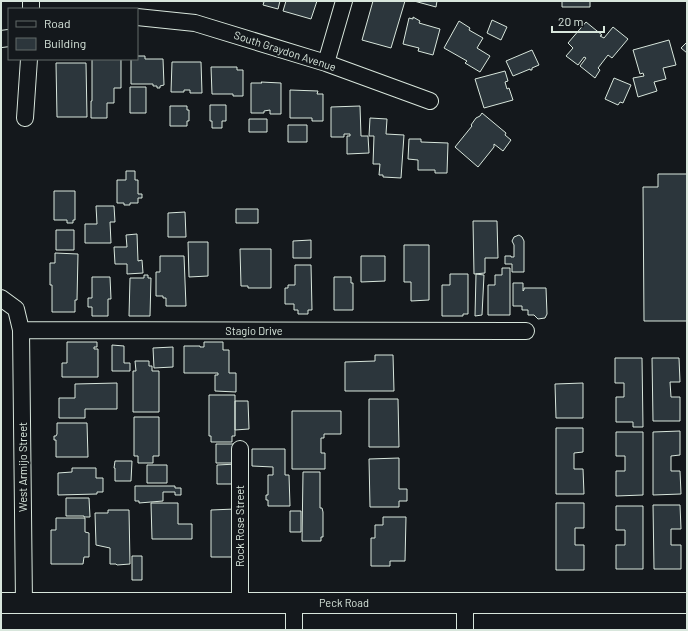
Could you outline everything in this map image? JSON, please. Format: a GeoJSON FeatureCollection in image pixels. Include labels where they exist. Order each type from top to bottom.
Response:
{"type":"FeatureCollection","features":[{"type":"Feature","properties":{"kind":"street"},"geometry":{"type":"LineString","coordinates":[[326,64],[344,1]]}},
{"type":"Feature","properties":{"kind":"street","name":"South Graydon Avenue"},"geometry":{"type":"LineString","coordinates":[[138,17],[195,23],[326,64],[430,101]]}},
{"type":"Feature","properties":{"kind":"street"},"geometry":{"type":"LineString","coordinates":[[24,118],[29,60]]}},
{"type":"Feature","properties":{"kind":"street"},"geometry":{"type":"LineString","coordinates":[[1,298],[16,309],[21,330]]}},
{"type":"Feature","properties":{"kind":"street","name":"Stagio Drive"},"geometry":{"type":"LineString","coordinates":[[21,330],[526,331]]}},
{"type":"Feature","properties":{"kind":"street","name":"West Armijo Street"},"geometry":{"type":"LineString","coordinates":[[21,330],[24,603]]}},
{"type":"Feature","properties":{"kind":"street","name":"Rock Rose Street"},"geometry":{"type":"LineString","coordinates":[[240,449],[240,603]]}},
{"type":"Feature","properties":{"kind":"street","name":"Peck Road"},"geometry":{"type":"LineString","coordinates":[[1,603],[687,603]]}},
{"type":"Feature","properties":{"kind":"street"},"geometry":{"type":"LineString","coordinates":[[294,603],[294,630]]}},
{"type":"Feature","properties":{"kind":"street"},"geometry":{"type":"LineString","coordinates":[[465,603],[465,630]]}},
{"type":"Feature","properties":{"kind":"building"},"geometry":{"type":"Polygon","coordinates":[[[260,1],[280,1],[278,9],[263,5],[264,2],[260,1]]]}},
{"type":"Feature","properties":{"kind":"building"},"geometry":{"type":"Polygon","coordinates":[[[286,1],[317,1],[311,19],[283,11],[286,1]]]}},
{"type":"Feature","properties":{"kind":"building"},"geometry":{"type":"Polygon","coordinates":[[[373,1],[405,1],[391,48],[362,40],[373,1]]]}},
{"type":"Feature","properties":{"kind":"building"},"geometry":{"type":"Polygon","coordinates":[[[414,1],[437,1],[436,7],[414,1]]]}},
{"type":"Feature","properties":{"kind":"building"},"geometry":{"type":"Polygon","coordinates":[[[562,1],[590,1],[590,7],[562,7],[562,1]]]}},
{"type":"Feature","properties":{"kind":"building"},"geometry":{"type":"Polygon","coordinates":[[[413,17],[420,21],[419,23],[440,29],[433,55],[418,51],[419,48],[403,44],[409,18],[413,19],[413,17]]]}},
{"type":"Feature","properties":{"kind":"building"},"geometry":{"type":"Polygon","coordinates":[[[492,20],[507,27],[501,40],[487,33],[492,20]]]}},
{"type":"Feature","properties":{"kind":"building"},"geometry":{"type":"Polygon","coordinates":[[[459,21],[470,28],[469,30],[483,38],[477,48],[490,56],[480,72],[465,63],[467,61],[444,48],[459,21]]]}},
{"type":"Feature","properties":{"kind":"building"},"geometry":{"type":"Polygon","coordinates":[[[586,22],[604,38],[613,27],[628,39],[612,58],[608,55],[598,68],[600,70],[595,78],[580,66],[586,58],[584,57],[578,65],[566,56],[573,48],[568,43],[586,22]]]}},
{"type":"Feature","properties":{"kind":"building"},"geometry":{"type":"Polygon","coordinates":[[[669,40],[676,65],[663,68],[666,79],[654,82],[657,91],[638,97],[633,78],[644,76],[643,73],[640,74],[633,50],[669,40]]]}},
{"type":"Feature","properties":{"kind":"building"},"geometry":{"type":"Polygon","coordinates":[[[687,42],[687,53],[681,48],[687,42]]]}},
{"type":"Feature","properties":{"kind":"building"},"geometry":{"type":"Polygon","coordinates":[[[532,50],[539,65],[532,68],[532,70],[530,69],[513,76],[506,61],[532,50]]]}},
{"type":"Feature","properties":{"kind":"building"},"geometry":{"type":"Polygon","coordinates":[[[138,56],[145,56],[145,59],[163,59],[164,85],[157,88],[157,86],[153,86],[153,84],[131,84],[131,60],[138,60],[138,56]]]}},
{"type":"Feature","properties":{"kind":"building"},"geometry":{"type":"Polygon","coordinates":[[[92,60],[121,60],[121,88],[114,88],[114,103],[107,103],[107,118],[91,118],[92,60]]]}},
{"type":"Feature","properties":{"kind":"building"},"geometry":{"type":"Polygon","coordinates":[[[172,62],[201,62],[202,93],[190,93],[190,90],[184,90],[184,92],[171,92],[172,62]]]}},
{"type":"Feature","properties":{"kind":"building"},"geometry":{"type":"Polygon","coordinates":[[[56,63],[86,63],[87,117],[57,117],[56,63]]]}},
{"type":"Feature","properties":{"kind":"building"},"geometry":{"type":"Polygon","coordinates":[[[211,67],[237,67],[237,70],[243,70],[243,96],[233,96],[233,94],[212,94],[211,67]]]}},
{"type":"Feature","properties":{"kind":"building"},"geometry":{"type":"Polygon","coordinates":[[[505,71],[508,81],[505,82],[507,89],[509,88],[513,100],[484,108],[475,79],[505,71]]]}},
{"type":"Feature","properties":{"kind":"building"},"geometry":{"type":"Polygon","coordinates":[[[614,78],[631,85],[623,103],[620,102],[618,105],[605,99],[614,78]]]}},
{"type":"Feature","properties":{"kind":"building"},"geometry":{"type":"Polygon","coordinates":[[[261,82],[281,83],[281,114],[270,114],[270,110],[264,111],[264,113],[251,113],[251,83],[262,83],[261,82]]]}},
{"type":"Feature","properties":{"kind":"building"},"geometry":{"type":"Polygon","coordinates":[[[130,87],[146,87],[146,113],[130,113],[130,87]]]}},
{"type":"Feature","properties":{"kind":"building"},"geometry":{"type":"Polygon","coordinates":[[[290,90],[318,91],[317,94],[323,94],[323,121],[312,121],[312,118],[290,118],[290,90]]]}},
{"type":"Feature","properties":{"kind":"building"},"geometry":{"type":"Polygon","coordinates":[[[210,105],[226,105],[226,121],[222,121],[222,128],[212,128],[212,121],[210,121],[210,105]]]}},
{"type":"Feature","properties":{"kind":"building"},"geometry":{"type":"Polygon","coordinates":[[[170,106],[187,106],[187,110],[189,110],[189,121],[187,121],[187,126],[170,126],[170,106]]]}},
{"type":"Feature","properties":{"kind":"building"},"geometry":{"type":"Polygon","coordinates":[[[360,106],[361,136],[368,136],[369,153],[347,154],[347,136],[350,136],[350,134],[344,134],[344,137],[331,137],[331,107],[360,106]]]}},
{"type":"Feature","properties":{"kind":"building"},"geometry":{"type":"Polygon","coordinates":[[[482,113],[506,133],[505,135],[511,140],[503,151],[494,144],[494,147],[478,167],[455,147],[472,126],[471,125],[476,118],[482,113]]]}},
{"type":"Feature","properties":{"kind":"building"},"geometry":{"type":"Polygon","coordinates":[[[370,118],[387,119],[386,134],[404,135],[401,178],[383,177],[383,175],[379,175],[380,164],[373,164],[374,136],[369,136],[370,118]]]}},
{"type":"Feature","properties":{"kind":"building"},"geometry":{"type":"Polygon","coordinates":[[[249,119],[267,119],[267,132],[249,132],[249,119]]]}},
{"type":"Feature","properties":{"kind":"building"},"geometry":{"type":"Polygon","coordinates":[[[288,125],[307,125],[307,142],[288,142],[288,125]]]}},
{"type":"Feature","properties":{"kind":"building"},"geometry":{"type":"Polygon","coordinates":[[[409,139],[421,139],[421,142],[448,143],[447,173],[435,173],[435,170],[418,170],[418,160],[408,159],[409,139]]]}},
{"type":"Feature","properties":{"kind":"building"},"geometry":{"type":"Polygon","coordinates":[[[126,171],[135,171],[135,180],[138,180],[138,194],[142,194],[142,198],[138,198],[138,203],[130,203],[130,205],[117,203],[117,180],[126,180],[126,171]]]}},
{"type":"Feature","properties":{"kind":"building"},"geometry":{"type":"Polygon","coordinates":[[[658,174],[687,174],[687,321],[644,321],[643,187],[658,187],[658,174]]]}},
{"type":"Feature","properties":{"kind":"building"},"geometry":{"type":"Polygon","coordinates":[[[54,191],[75,191],[75,220],[73,220],[73,223],[67,223],[67,220],[54,220],[54,191]]]}},
{"type":"Feature","properties":{"kind":"building"},"geometry":{"type":"Polygon","coordinates":[[[96,206],[114,206],[115,222],[110,222],[111,243],[85,243],[85,224],[97,224],[96,206]]]}},
{"type":"Feature","properties":{"kind":"building"},"geometry":{"type":"Polygon","coordinates":[[[236,209],[258,209],[258,223],[236,223],[236,209]]]}},
{"type":"Feature","properties":{"kind":"building"},"geometry":{"type":"Polygon","coordinates":[[[185,212],[186,237],[168,237],[168,213],[185,212]]]}},
{"type":"Feature","properties":{"kind":"building"},"geometry":{"type":"Polygon","coordinates":[[[473,221],[497,221],[498,258],[485,258],[485,273],[474,274],[473,221]]]}},
{"type":"Feature","properties":{"kind":"building"},"geometry":{"type":"Polygon","coordinates":[[[56,230],[74,230],[74,250],[56,250],[56,230]]]}},
{"type":"Feature","properties":{"kind":"building"},"geometry":{"type":"Polygon","coordinates":[[[137,234],[138,261],[142,260],[143,273],[127,274],[127,264],[115,264],[114,247],[127,247],[126,235],[137,234]]]}},
{"type":"Feature","properties":{"kind":"building"},"geometry":{"type":"Polygon","coordinates":[[[519,235],[524,241],[524,272],[512,272],[512,264],[505,264],[505,256],[514,257],[514,245],[512,241],[514,237],[519,235]]]}},
{"type":"Feature","properties":{"kind":"building"},"geometry":{"type":"Polygon","coordinates":[[[311,240],[311,258],[293,258],[293,241],[311,240]]]}},
{"type":"Feature","properties":{"kind":"building"},"geometry":{"type":"Polygon","coordinates":[[[188,242],[208,242],[208,276],[189,277],[188,242]]]}},
{"type":"Feature","properties":{"kind":"building"},"geometry":{"type":"Polygon","coordinates":[[[404,245],[429,245],[429,300],[411,301],[411,282],[404,282],[404,245]]]}},
{"type":"Feature","properties":{"kind":"building"},"geometry":{"type":"Polygon","coordinates":[[[240,249],[271,249],[271,288],[248,288],[248,286],[241,286],[240,249]]]}},
{"type":"Feature","properties":{"kind":"building"},"geometry":{"type":"Polygon","coordinates":[[[55,253],[78,254],[77,300],[75,300],[75,312],[52,312],[50,263],[55,263],[55,253]]]}},
{"type":"Feature","properties":{"kind":"building"},"geometry":{"type":"Polygon","coordinates":[[[160,256],[184,256],[186,306],[166,306],[166,298],[163,298],[163,296],[156,296],[156,272],[160,272],[160,256]]]}},
{"type":"Feature","properties":{"kind":"building"},"geometry":{"type":"Polygon","coordinates":[[[361,256],[385,256],[385,281],[361,282],[361,256]]]}},
{"type":"Feature","properties":{"kind":"building"},"geometry":{"type":"Polygon","coordinates":[[[295,265],[311,265],[312,310],[308,310],[308,314],[298,314],[298,310],[294,310],[294,304],[285,304],[285,288],[288,288],[288,285],[295,285],[295,265]]]}},
{"type":"Feature","properties":{"kind":"building"},"geometry":{"type":"Polygon","coordinates":[[[502,268],[510,268],[510,315],[488,315],[488,285],[495,285],[495,275],[502,275],[502,268]]]}},
{"type":"Feature","properties":{"kind":"building"},"geometry":{"type":"Polygon","coordinates":[[[450,274],[468,274],[468,314],[463,314],[463,316],[442,316],[442,285],[450,285],[450,274]]]}},
{"type":"Feature","properties":{"kind":"building"},"geometry":{"type":"Polygon","coordinates":[[[476,274],[484,275],[482,315],[475,316],[476,274]]]}},
{"type":"Feature","properties":{"kind":"building"},"geometry":{"type":"Polygon","coordinates":[[[144,275],[148,275],[148,278],[151,278],[150,316],[129,316],[130,278],[144,278],[144,275]]]}},
{"type":"Feature","properties":{"kind":"building"},"geometry":{"type":"Polygon","coordinates":[[[92,277],[110,277],[111,299],[108,299],[108,316],[92,316],[92,307],[88,307],[88,298],[92,298],[92,277]]]}},
{"type":"Feature","properties":{"kind":"building"},"geometry":{"type":"Polygon","coordinates":[[[334,277],[351,277],[351,283],[353,283],[353,310],[334,310],[334,277]]]}},
{"type":"Feature","properties":{"kind":"building"},"geometry":{"type":"Polygon","coordinates":[[[513,283],[523,283],[523,291],[524,288],[546,288],[547,314],[545,318],[538,319],[534,315],[528,315],[528,310],[522,310],[522,306],[513,306],[513,283]]]}},
{"type":"Feature","properties":{"kind":"building"},"geometry":{"type":"Polygon","coordinates":[[[67,342],[97,342],[97,347],[94,347],[94,349],[98,349],[98,377],[62,377],[62,363],[67,363],[67,342]]]}},
{"type":"Feature","properties":{"kind":"building"},"geometry":{"type":"Polygon","coordinates":[[[204,342],[223,342],[223,350],[229,350],[229,373],[236,373],[236,392],[215,391],[215,375],[218,375],[218,373],[184,373],[184,346],[204,347],[204,342]]]}},
{"type":"Feature","properties":{"kind":"building"},"geometry":{"type":"Polygon","coordinates":[[[112,345],[124,346],[124,363],[130,363],[130,371],[112,371],[112,345]]]}},
{"type":"Feature","properties":{"kind":"building"},"geometry":{"type":"Polygon","coordinates":[[[173,347],[173,367],[154,368],[153,348],[173,347]]]}},
{"type":"Feature","properties":{"kind":"building"},"geometry":{"type":"Polygon","coordinates":[[[375,355],[393,355],[394,391],[345,391],[345,362],[375,361],[375,355]]]}},
{"type":"Feature","properties":{"kind":"building"},"geometry":{"type":"Polygon","coordinates":[[[615,358],[642,358],[643,427],[633,427],[633,422],[616,422],[616,397],[624,397],[624,383],[615,383],[615,358]]]}},
{"type":"Feature","properties":{"kind":"building"},"geometry":{"type":"Polygon","coordinates":[[[652,358],[679,358],[680,382],[670,382],[671,397],[680,397],[680,421],[653,421],[652,358]]]}},
{"type":"Feature","properties":{"kind":"building"},"geometry":{"type":"Polygon","coordinates":[[[135,361],[149,361],[149,366],[152,366],[152,371],[159,371],[159,412],[133,412],[133,371],[136,371],[135,361]]]}},
{"type":"Feature","properties":{"kind":"building"},"geometry":{"type":"Polygon","coordinates":[[[117,383],[117,409],[85,409],[85,418],[59,418],[59,398],[75,398],[75,384],[117,383]]]}},
{"type":"Feature","properties":{"kind":"building"},"geometry":{"type":"Polygon","coordinates":[[[583,383],[583,418],[556,418],[555,384],[583,383]]]}},
{"type":"Feature","properties":{"kind":"building"},"geometry":{"type":"Polygon","coordinates":[[[209,395],[235,395],[235,436],[232,436],[232,442],[211,442],[211,436],[209,436],[209,395]]]}},
{"type":"Feature","properties":{"kind":"building"},"geometry":{"type":"Polygon","coordinates":[[[369,399],[398,399],[399,447],[369,447],[369,399]]]}},
{"type":"Feature","properties":{"kind":"building"},"geometry":{"type":"Polygon","coordinates":[[[235,401],[248,401],[249,429],[235,430],[235,401]]]}},
{"type":"Feature","properties":{"kind":"building"},"geometry":{"type":"Polygon","coordinates":[[[292,411],[341,411],[341,434],[324,434],[324,438],[321,438],[321,453],[325,453],[325,469],[292,469],[292,411]]]}},
{"type":"Feature","properties":{"kind":"building"},"geometry":{"type":"Polygon","coordinates":[[[134,417],[159,417],[159,456],[153,456],[153,463],[138,463],[138,456],[134,456],[134,417]]]}},
{"type":"Feature","properties":{"kind":"building"},"geometry":{"type":"Polygon","coordinates":[[[57,423],[87,423],[88,457],[56,457],[56,440],[54,440],[54,436],[57,434],[57,423]]]}},
{"type":"Feature","properties":{"kind":"building"},"geometry":{"type":"Polygon","coordinates":[[[556,428],[583,428],[583,452],[574,453],[574,469],[583,469],[584,494],[556,494],[556,428]]]}},
{"type":"Feature","properties":{"kind":"building"},"geometry":{"type":"Polygon","coordinates":[[[680,431],[680,455],[671,456],[671,471],[680,471],[681,494],[653,495],[653,432],[680,431]]]}},
{"type":"Feature","properties":{"kind":"building"},"geometry":{"type":"Polygon","coordinates":[[[616,432],[643,432],[643,495],[616,496],[616,471],[625,471],[625,456],[616,456],[616,432]]]}},
{"type":"Feature","properties":{"kind":"building"},"geometry":{"type":"Polygon","coordinates":[[[216,444],[236,444],[236,463],[216,463],[216,444]]]}},
{"type":"Feature","properties":{"kind":"building"},"geometry":{"type":"Polygon","coordinates":[[[252,449],[285,449],[285,475],[289,475],[290,506],[268,506],[266,495],[268,495],[268,475],[273,475],[273,467],[252,466],[252,449]]]}},
{"type":"Feature","properties":{"kind":"building"},"geometry":{"type":"Polygon","coordinates":[[[399,458],[399,489],[407,489],[407,501],[399,501],[399,507],[370,507],[369,459],[399,458]]]}},
{"type":"Feature","properties":{"kind":"building"},"geometry":{"type":"Polygon","coordinates":[[[115,461],[132,461],[131,481],[115,481],[115,461]]]}},
{"type":"Feature","properties":{"kind":"building"},"geometry":{"type":"Polygon","coordinates":[[[237,464],[237,484],[217,484],[217,465],[237,464]]]}},
{"type":"Feature","properties":{"kind":"building"},"geometry":{"type":"Polygon","coordinates":[[[147,465],[167,465],[167,483],[147,483],[147,465]]]}},
{"type":"Feature","properties":{"kind":"building"},"geometry":{"type":"Polygon","coordinates":[[[72,468],[96,468],[96,478],[103,478],[103,492],[97,492],[97,494],[58,495],[58,473],[72,472],[72,468]]]}},
{"type":"Feature","properties":{"kind":"building"},"geometry":{"type":"Polygon","coordinates":[[[303,472],[320,472],[320,508],[322,508],[323,512],[323,537],[321,537],[321,541],[302,541],[303,472]]]}},
{"type":"Feature","properties":{"kind":"building"},"geometry":{"type":"Polygon","coordinates":[[[135,486],[175,486],[175,488],[181,488],[181,495],[175,495],[175,492],[163,492],[163,501],[139,503],[139,501],[135,501],[135,486]]]}},
{"type":"Feature","properties":{"kind":"building"},"geometry":{"type":"Polygon","coordinates":[[[66,498],[89,498],[90,517],[66,516],[66,498]]]}},
{"type":"Feature","properties":{"kind":"building"},"geometry":{"type":"Polygon","coordinates":[[[151,503],[178,503],[178,524],[192,524],[192,539],[152,539],[151,503]]]}},
{"type":"Feature","properties":{"kind":"building"},"geometry":{"type":"Polygon","coordinates":[[[556,503],[584,503],[584,528],[575,528],[575,545],[584,545],[584,570],[556,570],[556,503]]]}},
{"type":"Feature","properties":{"kind":"building"},"geometry":{"type":"Polygon","coordinates":[[[653,505],[680,505],[681,529],[671,529],[671,545],[681,545],[681,569],[654,569],[653,505]]]}},
{"type":"Feature","properties":{"kind":"building"},"geometry":{"type":"Polygon","coordinates":[[[616,506],[643,506],[643,569],[616,569],[616,545],[625,545],[625,530],[616,530],[616,506]]]}},
{"type":"Feature","properties":{"kind":"building"},"geometry":{"type":"Polygon","coordinates":[[[235,509],[236,557],[211,557],[211,510],[235,509]]]}},
{"type":"Feature","properties":{"kind":"building"},"geometry":{"type":"Polygon","coordinates":[[[108,510],[129,510],[130,564],[110,564],[110,548],[96,545],[95,513],[108,513],[108,510]]]}},
{"type":"Feature","properties":{"kind":"building"},"geometry":{"type":"Polygon","coordinates":[[[290,511],[301,511],[301,532],[290,532],[290,511]]]}},
{"type":"Feature","properties":{"kind":"building"},"geometry":{"type":"Polygon","coordinates":[[[383,517],[406,517],[405,561],[390,561],[390,566],[371,566],[371,538],[375,538],[375,525],[383,525],[383,517]]]}},
{"type":"Feature","properties":{"kind":"building"},"geometry":{"type":"Polygon","coordinates":[[[56,518],[85,518],[85,532],[89,533],[89,557],[84,557],[83,564],[51,564],[51,530],[56,530],[56,518]]]}},
{"type":"Feature","properties":{"kind":"building"},"geometry":{"type":"Polygon","coordinates":[[[132,556],[142,556],[142,580],[132,580],[132,556]]]}}]}
